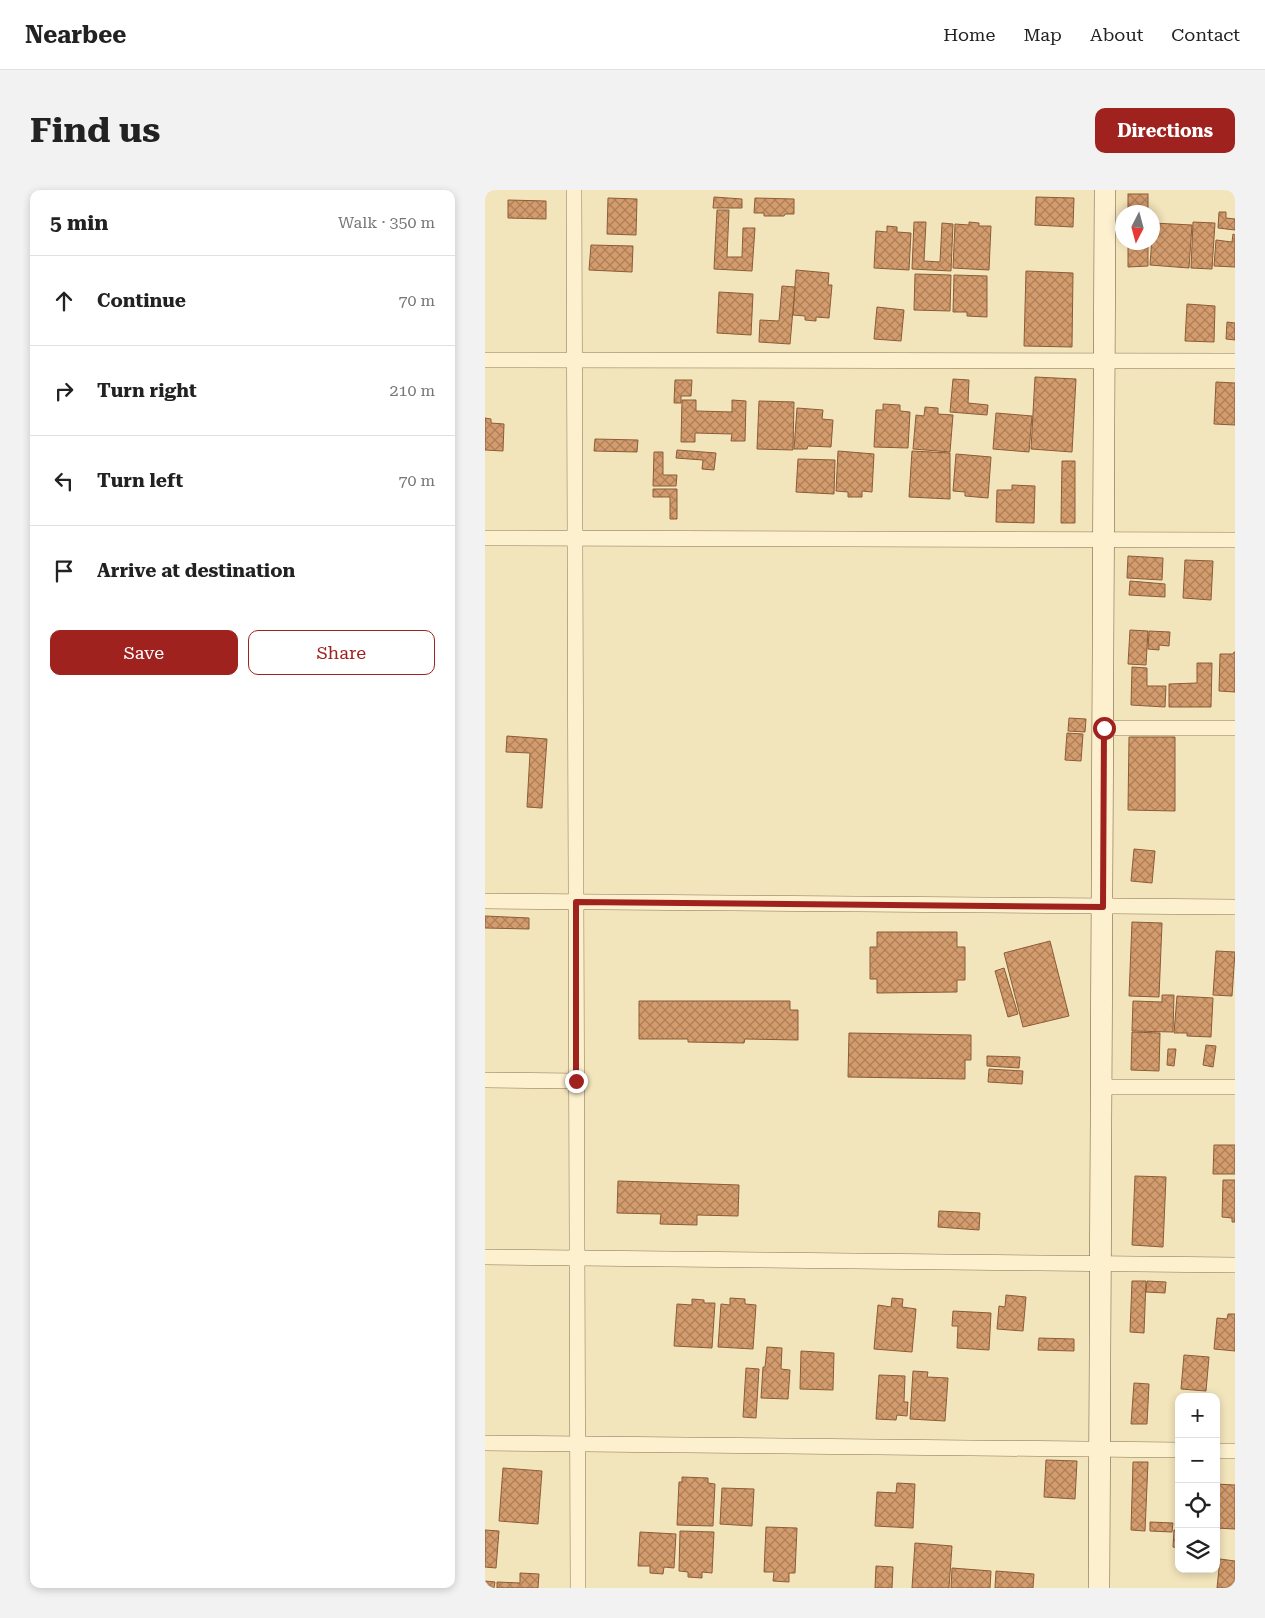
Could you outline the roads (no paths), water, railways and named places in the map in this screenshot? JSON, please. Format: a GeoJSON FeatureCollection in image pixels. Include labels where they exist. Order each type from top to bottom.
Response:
{"type":"FeatureCollection","features":[{"type":"Feature","properties":{"kind":"main road"},"geometry":{"type":"LineString","coordinates":[[1099,1588],[1105,190]]}},
{"type":"Feature","properties":{"kind":"street"},"geometry":{"type":"LineString","coordinates":[[574,190],[578,1588]]}},
{"type":"Feature","properties":{"kind":"street"},"geometry":{"type":"LineString","coordinates":[[485,360],[1235,361]]}},
{"type":"Feature","properties":{"kind":"street"},"geometry":{"type":"LineString","coordinates":[[485,538],[1235,540]]}},
{"type":"Feature","properties":{"kind":"street"},"geometry":{"type":"LineString","coordinates":[[1104,728],[1235,728]]}},
{"type":"Feature","properties":{"kind":"street"},"geometry":{"type":"LineString","coordinates":[[485,901],[1235,907]]}},
{"type":"Feature","properties":{"kind":"street"},"geometry":{"type":"LineString","coordinates":[[485,1080],[576,1081]]}},
{"type":"Feature","properties":{"kind":"street"},"geometry":{"type":"LineString","coordinates":[[1102,1087],[1235,1087]]}},
{"type":"Feature","properties":{"kind":"street"},"geometry":{"type":"LineString","coordinates":[[485,1257],[1235,1264]]}},
{"type":"Feature","properties":{"kind":"street"},"geometry":{"type":"LineString","coordinates":[[485,1443],[1175,1450]]}},
{"type":"Feature","properties":{"kind":"street"},"geometry":{"type":"LineString","coordinates":[[1220,1451],[1235,1451]]}}]}
